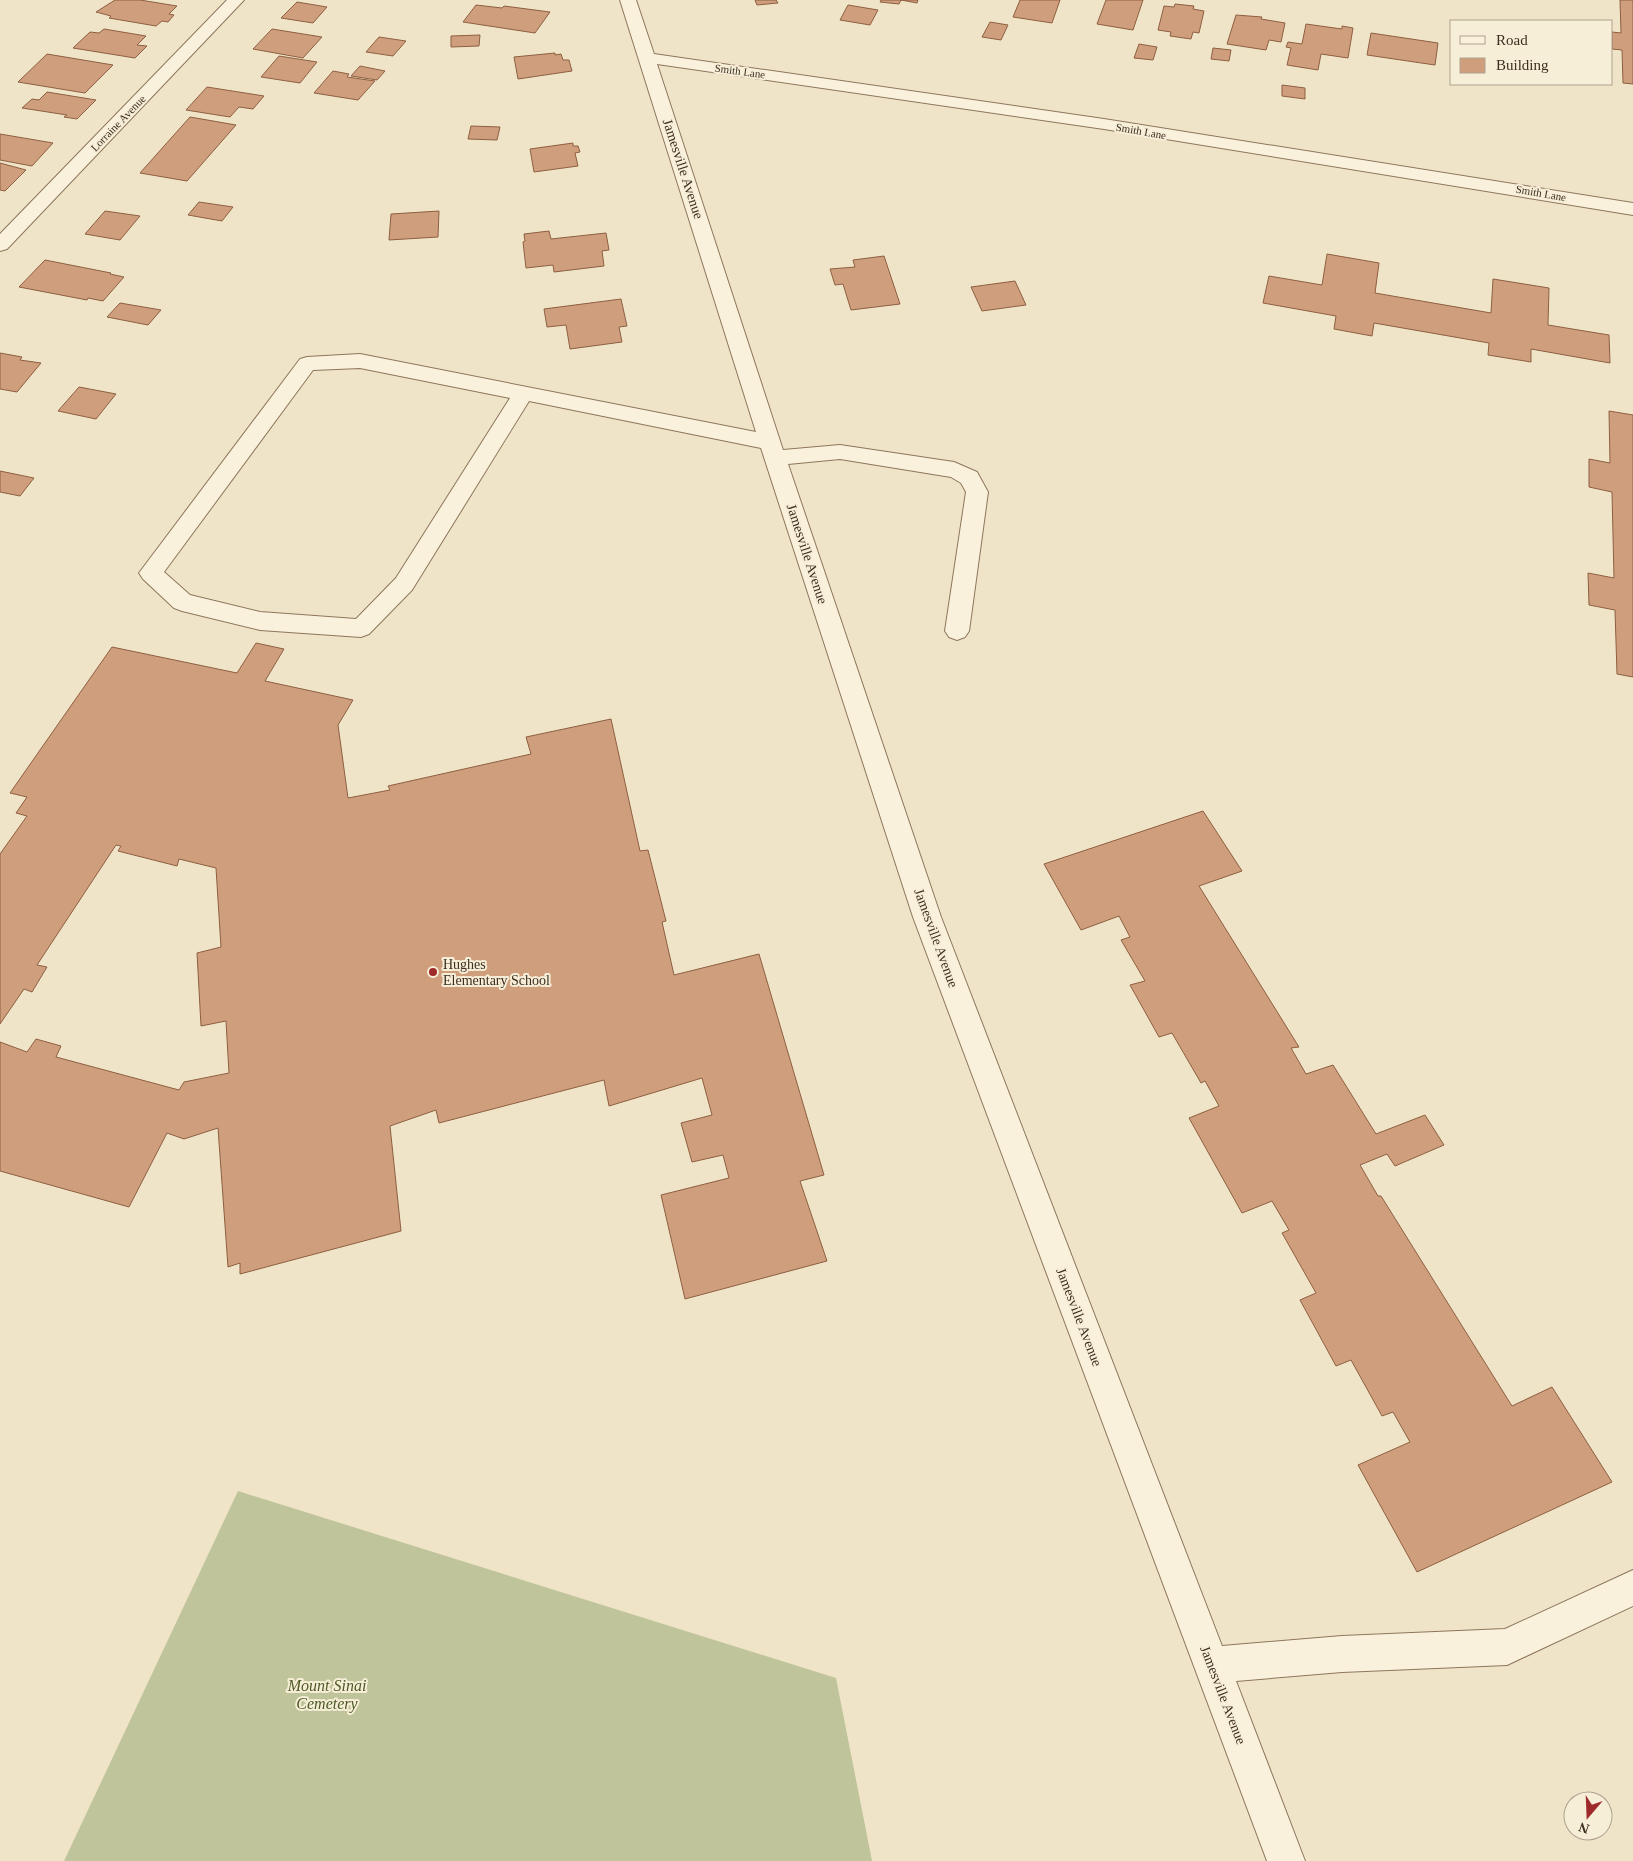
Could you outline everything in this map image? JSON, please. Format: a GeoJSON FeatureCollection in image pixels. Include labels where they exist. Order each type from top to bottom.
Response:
{"type":"FeatureCollection","features":[{"type":"Feature","properties":{"kind":"street","name":"Lorraine Avenue"},"geometry":{"type":"LineString","coordinates":[[0,245],[236,0]]}},
{"type":"Feature","properties":{"kind":"street","name":"Jamesville Avenue"},"geometry":{"type":"LineString","coordinates":[[628,0],[773,450],[927,917],[1286,1861]]}},
{"type":"Feature","properties":{"kind":"street","name":"Smith Lane"},"geometry":{"type":"LineString","coordinates":[[648,58],[1104,124],[1633,209]]}},
{"type":"Feature","properties":{"kind":"street"},"geometry":{"type":"LineString","coordinates":[[524,393],[404,584],[361,628],[260,621],[182,602],[151,572],[307,364],[360,361],[524,393],[773,450],[865,454],[965,473],[974,481],[977,492],[957,631]]}},
{"type":"Feature","properties":{"kind":"street"},"geometry":{"type":"LineString","coordinates":[[1212,1665],[1342,1654],[1507,1647],[1633,1588]]}},
{"type":"Feature","properties":{"kind":"green space","name":"Mount Sinai Cemetery"},"geometry":{"type":"Polygon","coordinates":[[[238,1491],[836,1678],[872,1861],[64,1861],[238,1491]]]}},
{"type":"Feature","properties":{"kind":"building"},"geometry":{"type":"Polygon","coordinates":[[[115,0],[140,0],[177,6],[169,14],[174,15],[168,22],[162,21],[156,26],[109,18],[111,16],[96,12],[115,0]]]}},
{"type":"Feature","properties":{"kind":"building"},"geometry":{"type":"Polygon","coordinates":[[[755,0],[776,0],[778,3],[757,5],[755,0]]]}},
{"type":"Feature","properties":{"kind":"building"},"geometry":{"type":"Polygon","coordinates":[[[881,0],[901,0],[899,4],[880,2],[881,0]]]}},
{"type":"Feature","properties":{"kind":"building"},"geometry":{"type":"Polygon","coordinates":[[[901,0],[918,0],[917,3],[901,0]]]}},
{"type":"Feature","properties":{"kind":"building"},"geometry":{"type":"Polygon","coordinates":[[[1020,0],[1060,0],[1052,23],[1013,17],[1020,0]]]}},
{"type":"Feature","properties":{"kind":"building"},"geometry":{"type":"Polygon","coordinates":[[[1106,0],[1143,0],[1133,30],[1097,24],[1106,0]]]}},
{"type":"Feature","properties":{"kind":"building"},"geometry":{"type":"Polygon","coordinates":[[[1620,0],[1633,0],[1633,84],[1623,83],[1622,50],[1613,49],[1613,32],[1621,33],[1620,0]]]}},
{"type":"Feature","properties":{"kind":"building"},"geometry":{"type":"Polygon","coordinates":[[[297,2],[327,7],[313,23],[281,18],[297,2]]]}},
{"type":"Feature","properties":{"kind":"building"},"geometry":{"type":"Polygon","coordinates":[[[1175,4],[1194,6],[1193,9],[1204,11],[1199,33],[1193,32],[1191,39],[1170,36],[1171,32],[1158,30],[1164,6],[1174,7],[1175,4]]]}},
{"type":"Feature","properties":{"kind":"building"},"geometry":{"type":"Polygon","coordinates":[[[476,5],[502,8],[504,6],[550,12],[535,33],[463,22],[476,5]]]}},
{"type":"Feature","properties":{"kind":"building"},"geometry":{"type":"Polygon","coordinates":[[[848,5],[878,10],[870,25],[840,20],[848,5]]]}},
{"type":"Feature","properties":{"kind":"building"},"geometry":{"type":"Polygon","coordinates":[[[1236,15],[1262,17],[1261,19],[1285,23],[1281,42],[1269,40],[1266,50],[1227,44],[1236,15]]]}},
{"type":"Feature","properties":{"kind":"building"},"geometry":{"type":"Polygon","coordinates":[[[990,22],[1008,25],[1001,40],[982,37],[990,22]]]}},
{"type":"Feature","properties":{"kind":"building"},"geometry":{"type":"Polygon","coordinates":[[[1306,24],[1342,29],[1342,26],[1353,28],[1348,58],[1321,54],[1318,70],[1287,65],[1291,48],[1286,47],[1288,42],[1302,44],[1306,24]]]}},
{"type":"Feature","properties":{"kind":"building"},"geometry":{"type":"Polygon","coordinates":[[[104,29],[146,36],[137,45],[147,46],[135,58],[73,48],[90,32],[99,33],[104,29]]]}},
{"type":"Feature","properties":{"kind":"building"},"geometry":{"type":"Polygon","coordinates":[[[272,29],[322,37],[303,58],[253,49],[272,29]]]}},
{"type":"Feature","properties":{"kind":"building"},"geometry":{"type":"Polygon","coordinates":[[[1371,33],[1438,43],[1435,65],[1367,55],[1371,33]]]}},
{"type":"Feature","properties":{"kind":"building"},"geometry":{"type":"Polygon","coordinates":[[[480,35],[479,46],[451,47],[451,36],[480,35]]]}},
{"type":"Feature","properties":{"kind":"building"},"geometry":{"type":"Polygon","coordinates":[[[379,37],[406,41],[393,56],[366,52],[379,37]]]}},
{"type":"Feature","properties":{"kind":"building"},"geometry":{"type":"Polygon","coordinates":[[[1139,44],[1157,47],[1153,60],[1134,58],[1139,44]]]}},
{"type":"Feature","properties":{"kind":"building"},"geometry":{"type":"Polygon","coordinates":[[[1213,48],[1231,50],[1229,61],[1211,59],[1213,48]]]}},
{"type":"Feature","properties":{"kind":"building"},"geometry":{"type":"Polygon","coordinates":[[[555,53],[555,55],[561,54],[563,60],[569,60],[572,71],[518,79],[514,57],[555,53]]]}},
{"type":"Feature","properties":{"kind":"building"},"geometry":{"type":"Polygon","coordinates":[[[47,54],[113,65],[85,93],[18,82],[47,54]]]}},
{"type":"Feature","properties":{"kind":"building"},"geometry":{"type":"Polygon","coordinates":[[[279,56],[317,62],[300,83],[261,77],[279,56]]]}},
{"type":"Feature","properties":{"kind":"building"},"geometry":{"type":"Polygon","coordinates":[[[360,66],[385,71],[377,80],[351,76],[360,66]]]}},
{"type":"Feature","properties":{"kind":"building"},"geometry":{"type":"Polygon","coordinates":[[[333,71],[349,74],[347,77],[375,81],[358,100],[314,93],[333,71]]]}},
{"type":"Feature","properties":{"kind":"building"},"geometry":{"type":"Polygon","coordinates":[[[1282,85],[1305,88],[1305,99],[1282,96],[1282,85]]]}},
{"type":"Feature","properties":{"kind":"building"},"geometry":{"type":"Polygon","coordinates":[[[207,87],[264,96],[253,109],[239,107],[230,117],[186,110],[207,87]]]}},
{"type":"Feature","properties":{"kind":"building"},"geometry":{"type":"Polygon","coordinates":[[[47,92],[96,100],[77,119],[64,117],[67,115],[22,108],[32,99],[39,100],[47,92]]]}},
{"type":"Feature","properties":{"kind":"building"},"geometry":{"type":"Polygon","coordinates":[[[190,117],[236,125],[187,181],[140,173],[190,117]]]}},
{"type":"Feature","properties":{"kind":"building"},"geometry":{"type":"Polygon","coordinates":[[[471,126],[500,127],[497,140],[468,139],[471,126]]]}},
{"type":"Feature","properties":{"kind":"building"},"geometry":{"type":"Polygon","coordinates":[[[0,134],[53,143],[32,166],[0,160],[0,134]]]}},
{"type":"Feature","properties":{"kind":"building"},"geometry":{"type":"Polygon","coordinates":[[[573,143],[573,146],[578,146],[580,152],[575,153],[578,166],[534,172],[530,149],[573,143]]]}},
{"type":"Feature","properties":{"kind":"building"},"geometry":{"type":"Polygon","coordinates":[[[0,163],[26,170],[5,191],[0,190],[0,163]]]}},
{"type":"Feature","properties":{"kind":"building"},"geometry":{"type":"Polygon","coordinates":[[[199,202],[233,207],[222,221],[188,215],[199,202]]]}},
{"type":"Feature","properties":{"kind":"building"},"geometry":{"type":"Polygon","coordinates":[[[105,211],[140,216],[120,240],[85,234],[105,211]]]}},
{"type":"Feature","properties":{"kind":"building"},"geometry":{"type":"Polygon","coordinates":[[[439,211],[438,237],[389,240],[391,214],[439,211]]]}},
{"type":"Feature","properties":{"kind":"building"},"geometry":{"type":"Polygon","coordinates":[[[549,231],[551,239],[606,233],[609,250],[602,251],[604,266],[554,272],[553,265],[526,268],[524,234],[549,231]]]}},
{"type":"Feature","properties":{"kind":"building"},"geometry":{"type":"Polygon","coordinates":[[[1327,254],[1379,263],[1375,293],[1491,313],[1493,279],[1549,288],[1548,325],[1609,335],[1610,363],[1531,349],[1531,362],[1488,355],[1489,343],[1374,323],[1372,336],[1334,329],[1336,316],[1263,303],[1269,276],[1322,285],[1327,254]]]}},
{"type":"Feature","properties":{"kind":"building"},"geometry":{"type":"Polygon","coordinates":[[[884,256],[900,304],[851,310],[843,284],[835,285],[830,269],[855,267],[853,260],[884,256]]]}},
{"type":"Feature","properties":{"kind":"building"},"geometry":{"type":"Polygon","coordinates":[[[45,260],[124,277],[103,301],[88,298],[87,300],[19,287],[45,260]]]}},
{"type":"Feature","properties":{"kind":"building"},"geometry":{"type":"Polygon","coordinates":[[[1015,281],[1026,305],[982,311],[971,287],[1015,281]]]}},
{"type":"Feature","properties":{"kind":"building"},"geometry":{"type":"Polygon","coordinates":[[[621,299],[627,326],[619,327],[622,342],[570,349],[566,325],[547,327],[544,309],[621,299]]]}},
{"type":"Feature","properties":{"kind":"building"},"geometry":{"type":"Polygon","coordinates":[[[120,303],[161,310],[148,325],[107,317],[120,303]]]}},
{"type":"Feature","properties":{"kind":"building"},"geometry":{"type":"Polygon","coordinates":[[[0,353],[22,357],[20,360],[41,363],[17,392],[0,389],[0,353]]]}},
{"type":"Feature","properties":{"kind":"building"},"geometry":{"type":"Polygon","coordinates":[[[79,387],[116,394],[96,419],[58,411],[79,387]]]}},
{"type":"Feature","properties":{"kind":"building"},"geometry":{"type":"Polygon","coordinates":[[[1609,411],[1633,415],[1633,677],[1617,674],[1615,610],[1589,605],[1588,573],[1614,578],[1612,492],[1589,487],[1589,459],[1610,463],[1609,411]]]}},
{"type":"Feature","properties":{"kind":"building"},"geometry":{"type":"Polygon","coordinates":[[[0,471],[34,478],[20,496],[0,492],[0,471]]]}},
{"type":"Feature","properties":{"kind":"building"},"geometry":{"type":"Polygon","coordinates":[[[256,643],[284,649],[265,681],[353,700],[338,725],[348,798],[390,790],[388,786],[531,754],[526,737],[611,719],[640,851],[648,850],[666,921],[662,922],[674,975],[759,954],[824,1175],[800,1181],[827,1261],[685,1299],[661,1195],[729,1178],[723,1155],[692,1162],[681,1123],[712,1115],[702,1078],[609,1106],[604,1080],[439,1123],[436,1110],[390,1126],[401,1231],[240,1274],[240,1263],[228,1267],[218,1128],[184,1139],[167,1133],[129,1207],[0,1171],[0,1042],[27,1052],[36,1039],[61,1046],[56,1057],[179,1090],[184,1082],[229,1073],[226,1021],[201,1026],[197,953],[221,947],[216,868],[179,859],[177,866],[118,851],[121,846],[116,845],[37,965],[47,967],[32,992],[24,989],[0,1024],[0,854],[27,816],[16,813],[27,797],[10,793],[112,647],[237,673],[256,643]]]}},
{"type":"Feature","properties":{"kind":"building"},"geometry":{"type":"Polygon","coordinates":[[[1203,811],[1242,871],[1199,886],[1299,1047],[1291,1048],[1306,1074],[1333,1065],[1376,1134],[1425,1115],[1444,1145],[1395,1166],[1387,1154],[1360,1165],[1378,1196],[1381,1196],[1512,1406],[1552,1387],[1612,1482],[1417,1572],[1358,1465],[1410,1442],[1393,1412],[1382,1416],[1351,1360],[1336,1366],[1300,1300],[1316,1293],[1282,1233],[1289,1230],[1272,1201],[1242,1213],[1189,1118],[1219,1106],[1205,1081],[1201,1083],[1172,1033],[1159,1037],[1130,985],[1145,981],[1121,940],[1130,937],[1119,916],[1081,930],[1044,864],[1203,811]]]}},
{"type":"Feature","properties":{"kind":"place","name":"Hughes Elementary School"},"geometry":{"type":"Point","coordinates":[433,972]}}]}
